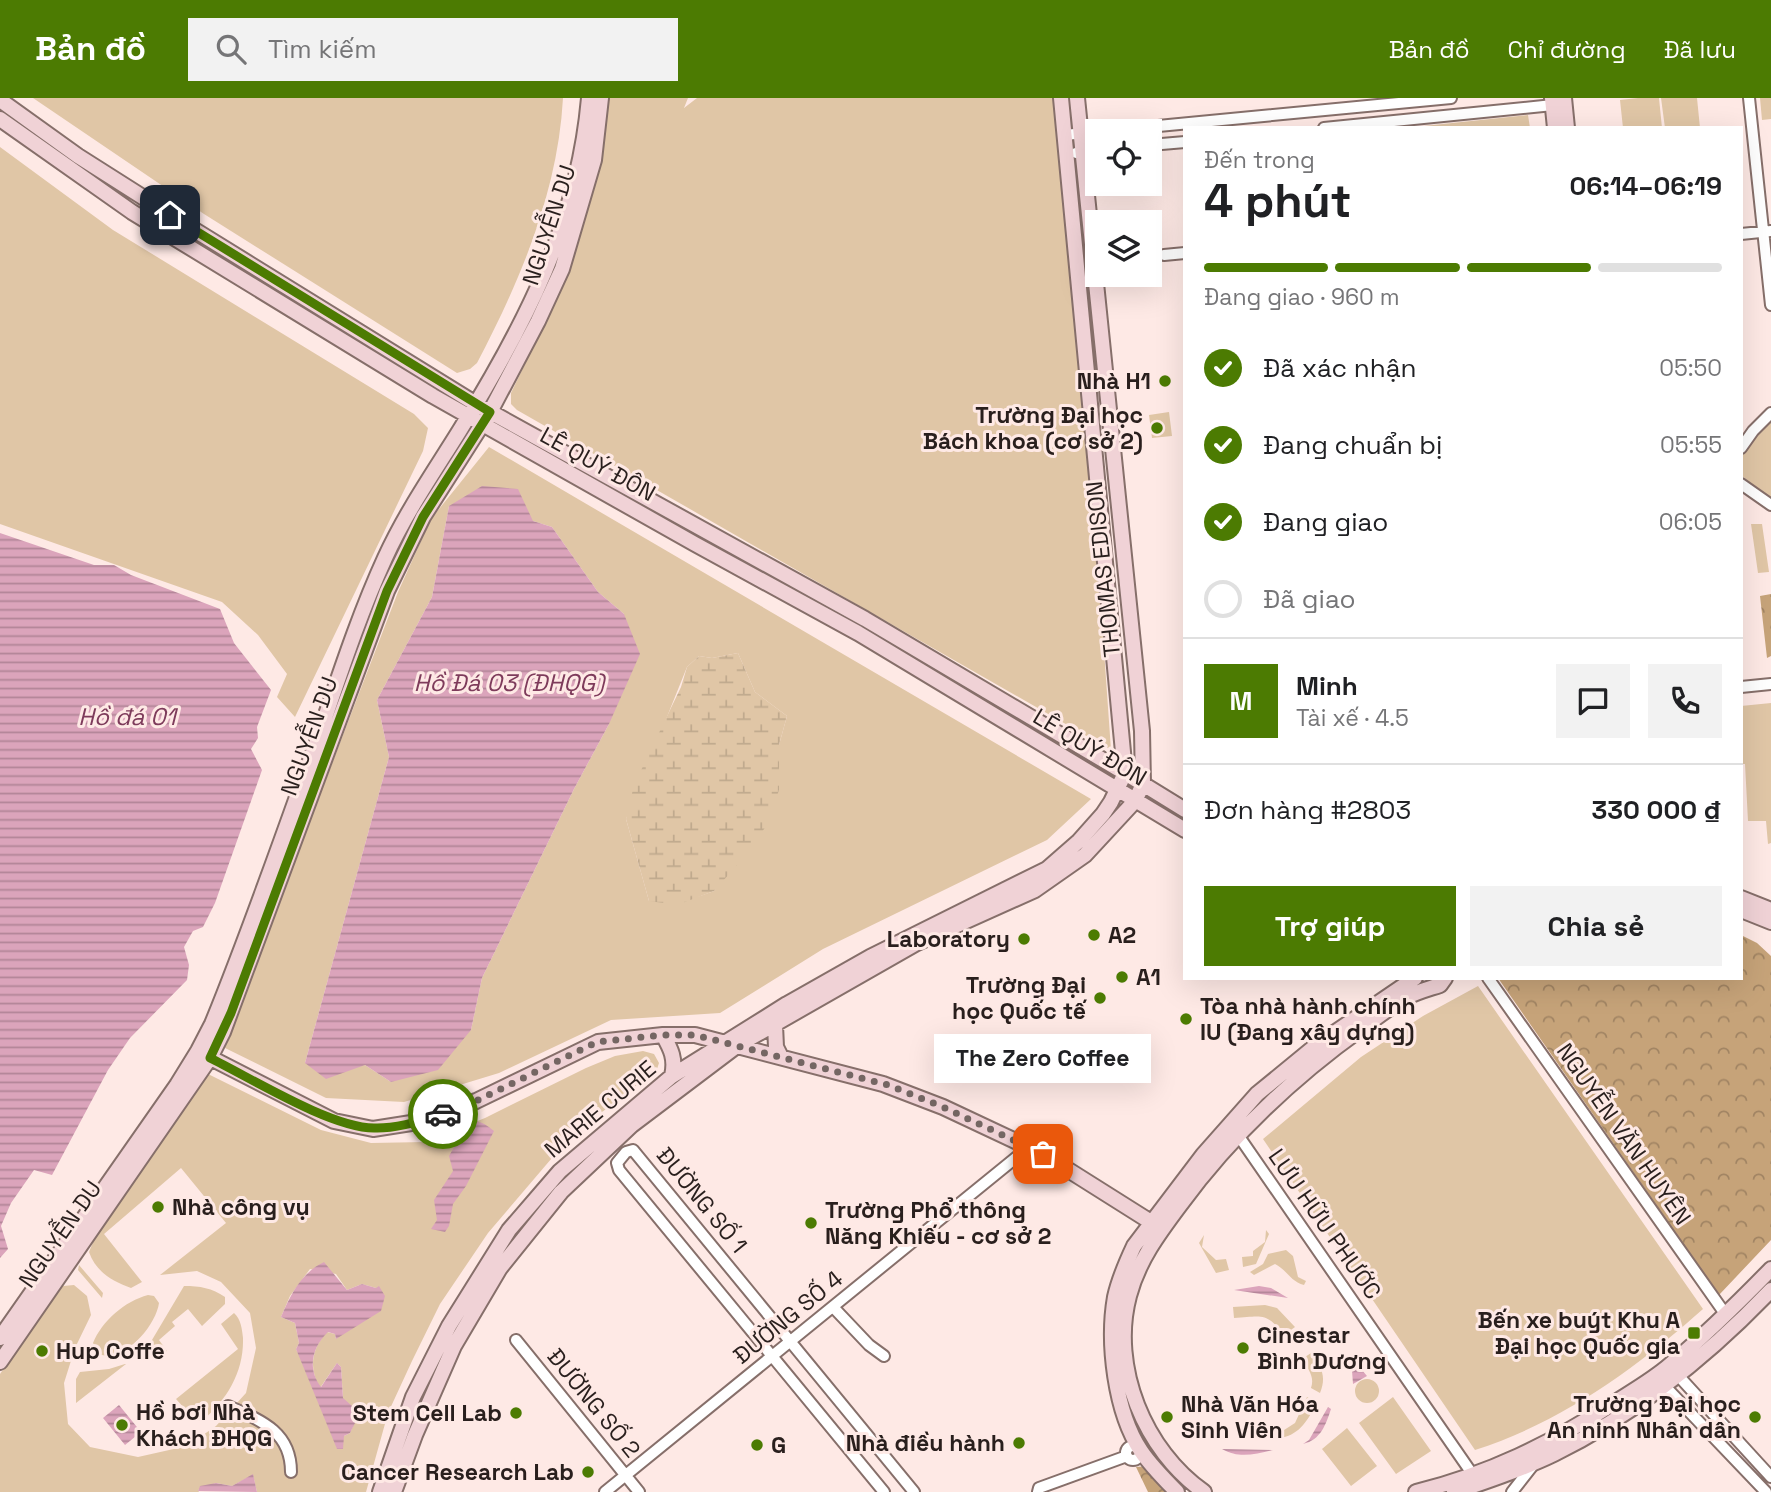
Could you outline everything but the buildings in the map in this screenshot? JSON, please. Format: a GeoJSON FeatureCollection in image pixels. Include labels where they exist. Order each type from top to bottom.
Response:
{"type":"FeatureCollection","features":[{"type":"Feature","properties":{"kind":"street","name":"NGUYỄN DU"},"geometry":{"type":"LineString","coordinates":[[0,1338],[204,1054],[345,659],[381,566],[408,513],[476,404],[526,316],[559,239],[578,169],[589,98]]}},
{"type":"Feature","properties":{"kind":"street","name":"NGUYỄN DU"},"geometry":{"type":"LineString","coordinates":[[0,1362],[231,1013],[387,591],[423,517],[490,412],[562,269],[594,160],[601,98]]}},
{"type":"Feature","properties":{"kind":"street","name":"THOMAS EDISON"},"geometry":{"type":"LineString","coordinates":[[1061,98],[1125,772]]}},
{"type":"Feature","properties":{"kind":"street","name":"THOMAS EDISON"},"geometry":{"type":"LineString","coordinates":[[1077,98],[1081,134],[1085,142]]}},
{"type":"Feature","properties":{"kind":"street"},"geometry":{"type":"LineString","coordinates":[[1188,126],[1454,98],[1458,114]]}},
{"type":"Feature","properties":{"kind":"street"},"geometry":{"type":"LineString","coordinates":[[1749,98],[1767,231],[1771,305]]}},
{"type":"Feature","properties":{"kind":"street","name":"LÊ QUÝ ĐÔN"},"geometry":{"type":"LineString","coordinates":[[0,100],[132,212],[468,417],[785,593],[862,626],[1125,772],[1183,809]]}},
{"type":"Feature","properties":{"kind":"street"},"geometry":{"type":"LineString","coordinates":[[1351,108],[1352,126],[1556,100]]}},
{"type":"Feature","properties":{"kind":"street"},"geometry":{"type":"LineString","coordinates":[[1555,126],[1556,100]]}},
{"type":"Feature","properties":{"kind":"street"},"geometry":{"type":"LineString","coordinates":[[1556,100],[1566,126]]}},
{"type":"Feature","properties":{"kind":"street"},"geometry":{"type":"LineString","coordinates":[[1318,111],[1322,126]]}},
{"type":"Feature","properties":{"kind":"street","name":"LÊ QUÝ ĐÔN"},"geometry":{"type":"LineString","coordinates":[[0,119],[222,248],[476,404],[792,579],[1117,791],[1183,829]]}},
{"type":"Feature","properties":{"kind":"street"},"geometry":{"type":"LineString","coordinates":[[1162,128],[1183,126]]}},
{"type":"Feature","properties":{"kind":"street"},"geometry":{"type":"LineString","coordinates":[[1064,135],[1085,134]]}},
{"type":"Feature","properties":{"kind":"street"},"geometry":{"type":"LineString","coordinates":[[1162,144],[1183,142]]}},
{"type":"Feature","properties":{"kind":"street"},"geometry":{"type":"LineString","coordinates":[[1066,155],[1085,152]]}},
{"type":"Feature","properties":{"kind":"street","name":"THOMAS EDISON"},"geometry":{"type":"LineString","coordinates":[[1094,196],[1142,731],[1143,784]]}},
{"type":"Feature","properties":{"kind":"street"},"geometry":{"type":"LineString","coordinates":[[1743,234],[1767,231]]}},
{"type":"Feature","properties":{"kind":"street"},"geometry":{"type":"LineString","coordinates":[[213,263],[222,248]]}},
{"type":"Feature","properties":{"kind":"street"},"geometry":{"type":"LineString","coordinates":[[1164,255],[1183,253]]}},
{"type":"Feature","properties":{"kind":"street"},"geometry":{"type":"LineString","coordinates":[[1743,444],[1771,413]]}},
{"type":"Feature","properties":{"kind":"street"},"geometry":{"type":"LineString","coordinates":[[1743,485],[1771,505]]}},
{"type":"Feature","properties":{"kind":"street"},"geometry":{"type":"LineString","coordinates":[[695,544],[701,529]]}},
{"type":"Feature","properties":{"kind":"street"},"geometry":{"type":"LineString","coordinates":[[785,593],[792,579]]}},
{"type":"Feature","properties":{"kind":"street"},"geometry":{"type":"LineString","coordinates":[[1111,632],[1132,629]]}},
{"type":"Feature","properties":{"kind":"street"},"geometry":{"type":"LineString","coordinates":[[1743,687],[1771,684]]}},
{"type":"Feature","properties":{"kind":"street","name":"MARIE CURIE"},"geometry":{"type":"LineString","coordinates":[[394,1492],[409,1431],[413,1397],[449,1326],[509,1230],[560,1171],[672,1076],[732,1043],[870,957],[1047,869],[1079,841],[1103,814],[1125,772]]}},
{"type":"Feature","properties":{"kind":"street","name":"MARIE CURIE"},"geometry":{"type":"LineString","coordinates":[[380,1492],[454,1346],[500,1268],[561,1192],[604,1150],[732,1043],[775,1025],[917,943],[1035,890],[1084,855],[1135,801],[1143,784]]}},
{"type":"Feature","properties":{"kind":"street"},"geometry":{"type":"LineString","coordinates":[[1743,899],[1771,910]]}},
{"type":"Feature","properties":{"kind":"street"},"geometry":{"type":"LineString","coordinates":[[1743,911],[1771,922]]}},
{"type":"Feature","properties":{"kind":"street"},"geometry":{"type":"LineString","coordinates":[[1204,1492],[1169,1461],[1152,1438],[1140,1413],[1130,1381],[1124,1322],[1136,1273],[1157,1226],[1203,1155],[1257,1094],[1318,1044],[1412,980]]}},
{"type":"Feature","properties":{"kind":"street"},"geometry":{"type":"LineString","coordinates":[[1177,1492],[1133,1453],[1120,1397],[1112,1345],[1112,1322],[1116,1296],[1134,1247],[1157,1226],[1238,1135],[1284,1089],[1322,1058],[1426,983],[1440,985],[1444,980]]}},
{"type":"Feature","properties":{"kind":"street","name":"NGUYỄN VĂN HUYÊN"},"geometry":{"type":"LineString","coordinates":[[1489,980],[1726,1315]]}},
{"type":"Feature","properties":{"kind":"street"},"geometry":{"type":"LineString","coordinates":[[775,1025],[776,1047],[781,1057]]}},
{"type":"Feature","properties":{"kind":"street"},"geometry":{"type":"LineString","coordinates":[[663,1035],[675,1063],[672,1076]]}},
{"type":"Feature","properties":{"kind":"street"},"geometry":{"type":"LineString","coordinates":[[204,1054],[334,1121],[373,1129],[424,1121],[476,1101],[597,1042],[663,1035],[695,1035],[888,1085],[943,1107],[1029,1147],[1157,1226]]}},
{"type":"Feature","properties":{"kind":"street","name":"LƯU HỮU PHƯỚC"},"geometry":{"type":"LineString","coordinates":[[1238,1135],[1473,1475]]}},
{"type":"Feature","properties":{"kind":"street","name":"ĐƯỜNG SỐ 4"},"geometry":{"type":"LineString","coordinates":[[605,1492],[1029,1147]]}},
{"type":"Feature","properties":{"kind":"street","name":"ĐƯỜNG SỐ 1"},"geometry":{"type":"LineString","coordinates":[[884,1492],[619,1170],[617,1163],[625,1152],[633,1150],[914,1492]]}},
{"type":"Feature","properties":{"kind":"street"},"geometry":{"type":"LineString","coordinates":[[1674,1370],[1771,1269]]}},
{"type":"Feature","properties":{"kind":"street"},"geometry":{"type":"LineString","coordinates":[[1416,1492],[1561,1450],[1607,1423],[1659,1380],[1712,1348],[1771,1290]]}},
{"type":"Feature","properties":{"kind":"street"},"geometry":{"type":"LineString","coordinates":[[833,1307],[869,1345],[884,1356]]}},
{"type":"Feature","properties":{"kind":"street","name":"ĐƯỜNG SỐ 2"},"geometry":{"type":"LineString","coordinates":[[516,1340],[639,1492]]}},
{"type":"Feature","properties":{"kind":"street"},"geometry":{"type":"LineString","coordinates":[[1674,1370],[1771,1477]]}},
{"type":"Feature","properties":{"kind":"street"},"geometry":{"type":"LineString","coordinates":[[1659,1380],[1766,1492]]}},
{"type":"Feature","properties":{"kind":"street"},"geometry":{"type":"LineString","coordinates":[[228,1406],[265,1422],[278,1433],[288,1449],[291,1472]]}},
{"type":"Feature","properties":{"kind":"street"},"geometry":{"type":"LineString","coordinates":[[1038,1492],[1039,1488],[1133,1453],[1152,1438]]}},
{"type":"Feature","properties":{"kind":"street"},"geometry":{"type":"LineString","coordinates":[[1454,1492],[1533,1457]]}},
{"type":"Feature","properties":{"kind":"street"},"geometry":{"type":"LineString","coordinates":[[1512,1492],[1533,1457]]}},
{"type":"Feature","properties":{"kind":"green space"},"geometry":{"type":"Polygon","coordinates":[[[33,98],[563,98],[554,168],[522,268],[477,363],[470,369],[457,373],[204,214],[33,98]]]}},
{"type":"Feature","properties":{"kind":"green space"},"geometry":{"type":"Polygon","coordinates":[[[607,98],[688,98],[684,108],[697,98],[1057,98],[1085,380],[1111,750],[517,410],[511,404],[511,393],[569,272],[592,185],[606,120],[607,98]]]}},
{"type":"Feature","properties":{"kind":"green space"},"geometry":{"type":"Polygon","coordinates":[[[1659,98],[1662,126],[1623,126],[1620,100],[1659,98]]]}},
{"type":"Feature","properties":{"kind":"green space"},"geometry":{"type":"Polygon","coordinates":[[[1661,98],[1697,98],[1700,126],[1665,126],[1661,98]]]}},
{"type":"Feature","properties":{"kind":"green space"},"geometry":{"type":"Polygon","coordinates":[[[1760,98],[1771,98],[1771,119],[1762,120],[1760,98]]]}},
{"type":"Feature","properties":{"kind":"green space"},"geometry":{"type":"Polygon","coordinates":[[[1528,115],[1530,126],[1424,126],[1528,115]]]}},
{"type":"Feature","properties":{"kind":"green space"},"geometry":{"type":"Polygon","coordinates":[[[0,147],[113,230],[414,414],[428,428],[423,451],[295,717],[277,697],[287,674],[258,635],[222,602],[0,524],[0,147]]]}},
{"type":"Feature","properties":{"kind":"green space"},"geometry":{"type":"Polygon","coordinates":[[[1169,412],[1172,436],[1152,438],[1149,415],[1169,412]]]}},
{"type":"Feature","properties":{"kind":"green space"},"geometry":{"type":"Polygon","coordinates":[[[1771,418],[1771,500],[1743,477],[1743,448],[1771,418]]]}},
{"type":"Feature","properties":{"kind":"green space"},"geometry":{"type":"Polygon","coordinates":[[[489,447],[1091,799],[1047,840],[823,949],[720,1013],[611,1020],[499,1073],[404,1102],[326,1098],[223,1047],[398,592],[431,519],[489,447]],[[449,506],[432,597],[377,700],[389,757],[305,1063],[365,1065],[391,1082],[471,1030],[482,978],[574,789],[609,724],[624,614],[598,592],[552,527],[449,506]],[[738,653],[712,658],[699,656],[687,667],[626,819],[649,901],[700,896],[714,891],[779,790],[779,745],[787,716],[755,692],[738,653]]]}},
{"type":"Feature","properties":{"kind":"green space"},"geometry":{"type":"Polygon","coordinates":[[[1751,524],[1762,524],[1769,572],[1758,573],[1751,524]]]}},
{"type":"Feature","properties":{"kind":"green space"},"geometry":{"type":"Polygon","coordinates":[[[1771,594],[1771,656],[1767,658],[1760,596],[1771,594]]]}},
{"type":"Feature","properties":{"kind":"green space"},"geometry":{"type":"Polygon","coordinates":[[[738,653],[755,692],[787,716],[779,745],[779,790],[767,825],[714,891],[677,905],[649,901],[626,819],[634,785],[681,687],[687,667],[699,656],[712,658],[738,653]]]}},
{"type":"Feature","properties":{"kind":"green space"},"geometry":{"type":"Polygon","coordinates":[[[1771,703],[1771,843],[1768,844],[1766,821],[1748,821],[1743,764],[1743,706],[1771,703]]]}},
{"type":"Feature","properties":{"kind":"green space"},"geometry":{"type":"Polygon","coordinates":[[[1743,936],[1757,943],[1771,956],[1771,1240],[1719,1295],[1499,980],[1743,980],[1743,936]]]}},
{"type":"Feature","properties":{"kind":"green space"},"geometry":{"type":"Polygon","coordinates":[[[1478,986],[1703,1309],[1651,1352],[1596,1392],[1537,1425],[1475,1450],[1263,1139],[1361,1057],[1423,1016],[1478,986]]]}},
{"type":"Feature","properties":{"kind":"green space"},"geometry":{"type":"Polygon","coordinates":[[[643,1051],[654,1054],[659,1063],[657,1069],[569,1138],[488,1233],[440,1304],[412,1361],[388,1413],[366,1492],[257,1492],[253,1475],[232,1486],[216,1483],[198,1490],[199,1492],[0,1492],[0,1374],[63,1286],[74,1285],[87,1296],[91,1315],[75,1348],[64,1383],[68,1424],[90,1447],[138,1457],[187,1446],[216,1426],[246,1393],[256,1348],[250,1313],[221,1282],[197,1271],[160,1275],[226,1223],[181,1168],[104,1234],[142,1282],[131,1288],[111,1279],[100,1270],[89,1252],[96,1235],[206,1073],[321,1130],[371,1143],[425,1142],[485,1118],[615,1056],[643,1051]],[[310,1269],[290,1296],[281,1317],[295,1323],[299,1343],[296,1349],[344,1436],[350,1433],[353,1426],[343,1398],[341,1367],[337,1363],[320,1388],[314,1373],[313,1358],[327,1332],[335,1334],[336,1339],[376,1288],[362,1284],[347,1290],[336,1274],[310,1269]]]}},
{"type":"Feature","properties":{"kind":"green space"},"geometry":{"type":"Polygon","coordinates":[[[1266,1230],[1269,1234],[1256,1264],[1243,1267],[1242,1257],[1253,1256],[1253,1251],[1265,1242],[1266,1230]]]}},
{"type":"Feature","properties":{"kind":"green space"},"geometry":{"type":"Polygon","coordinates":[[[1204,1235],[1202,1247],[1216,1260],[1226,1259],[1229,1270],[1216,1273],[1199,1243],[1204,1235]]]}},
{"type":"Feature","properties":{"kind":"green space"},"geometry":{"type":"Polygon","coordinates":[[[1286,1250],[1293,1256],[1298,1277],[1306,1281],[1304,1285],[1275,1264],[1254,1275],[1250,1272],[1263,1264],[1268,1254],[1286,1250]]]}},
{"type":"Feature","properties":{"kind":"green space"},"geometry":{"type":"Polygon","coordinates":[[[79,1265],[103,1293],[102,1298],[78,1270],[79,1265]]]}},
{"type":"Feature","properties":{"kind":"green space"},"geometry":{"type":"Polygon","coordinates":[[[184,1286],[215,1291],[225,1297],[225,1304],[202,1326],[188,1309],[172,1322],[175,1326],[159,1340],[167,1351],[159,1358],[149,1345],[184,1286]]]}},
{"type":"Feature","properties":{"kind":"green space"},"geometry":{"type":"Polygon","coordinates":[[[148,1295],[154,1296],[159,1303],[157,1312],[145,1332],[128,1348],[118,1353],[108,1356],[99,1354],[93,1343],[102,1327],[123,1307],[148,1295]]]}},
{"type":"Feature","properties":{"kind":"green space"},"geometry":{"type":"Polygon","coordinates":[[[1265,1305],[1277,1308],[1295,1327],[1284,1335],[1272,1322],[1262,1317],[1234,1318],[1233,1307],[1265,1305]]]}},
{"type":"Feature","properties":{"kind":"green space"},"geometry":{"type":"Polygon","coordinates":[[[234,1313],[240,1321],[243,1338],[237,1374],[211,1413],[202,1421],[195,1420],[176,1399],[238,1349],[221,1324],[234,1313]]]}},
{"type":"Feature","properties":{"kind":"green space"},"geometry":{"type":"Polygon","coordinates":[[[1311,1353],[1322,1372],[1320,1393],[1311,1388],[1309,1369],[1302,1359],[1311,1353]]]}},
{"type":"Feature","properties":{"kind":"green space"},"geometry":{"type":"Polygon","coordinates":[[[126,1364],[76,1403],[76,1379],[80,1372],[126,1364]]]}},
{"type":"Feature","properties":{"kind":"green space"},"geometry":{"type":"Polygon","coordinates":[[[1367,1379],[1378,1386],[1379,1391],[1372,1402],[1367,1403],[1356,1396],[1355,1391],[1362,1380],[1367,1379]]]}},
{"type":"Feature","properties":{"kind":"green space"},"geometry":{"type":"Polygon","coordinates":[[[1307,1397],[1317,1403],[1310,1415],[1294,1433],[1281,1438],[1281,1432],[1295,1423],[1307,1397]]]}},
{"type":"Feature","properties":{"kind":"green space"},"geometry":{"type":"Polygon","coordinates":[[[1393,1397],[1431,1451],[1396,1474],[1359,1423],[1393,1397]]]}},
{"type":"Feature","properties":{"kind":"green space"},"geometry":{"type":"Polygon","coordinates":[[[1347,1428],[1377,1466],[1351,1486],[1322,1449],[1347,1428]]]}},
{"type":"Feature","properties":{"kind":"green space"},"geometry":{"type":"Polygon","coordinates":[[[1150,1466],[1184,1492],[1148,1492],[1136,1467],[1150,1466]]]}},
{"type":"Feature","properties":{"kind":"water","name":"Hồ Đá 03 (ĐHQG)"},"geometry":{"type":"Polygon","coordinates":[[[482,486],[518,489],[533,521],[552,527],[598,592],[624,614],[640,654],[609,724],[574,789],[482,978],[471,1030],[438,1070],[391,1082],[365,1065],[326,1079],[305,1063],[389,757],[377,700],[432,597],[449,506],[482,486]]]}},
{"type":"Feature","properties":{"kind":"water","name":"Hồ đá 01"},"geometry":{"type":"Polygon","coordinates":[[[0,533],[94,565],[114,565],[131,575],[220,609],[234,643],[271,690],[257,727],[258,738],[251,749],[262,770],[215,903],[203,927],[193,931],[184,947],[189,965],[187,980],[130,1038],[108,1070],[52,1175],[34,1170],[11,1203],[1,1226],[8,1249],[0,1258],[0,533]]]}},
{"type":"Feature","properties":{"kind":"water"},"geometry":{"type":"Polygon","coordinates":[[[468,1123],[483,1123],[494,1131],[466,1186],[453,1204],[449,1226],[445,1232],[431,1229],[437,1220],[434,1200],[453,1171],[449,1156],[468,1123]]]}},
{"type":"Feature","properties":{"kind":"water"},"geometry":{"type":"Polygon","coordinates":[[[324,1262],[347,1290],[362,1284],[376,1288],[379,1286],[385,1296],[381,1311],[336,1339],[335,1334],[328,1332],[318,1344],[313,1358],[314,1373],[321,1387],[337,1363],[341,1367],[343,1398],[360,1413],[350,1433],[344,1436],[343,1449],[337,1449],[296,1349],[299,1343],[295,1323],[281,1317],[303,1278],[324,1262]]]}},
{"type":"Feature","properties":{"kind":"water"},"geometry":{"type":"Polygon","coordinates":[[[1259,1286],[1271,1288],[1288,1298],[1234,1290],[1259,1286]]]}},
{"type":"Feature","properties":{"kind":"water"},"geometry":{"type":"Polygon","coordinates":[[[1351,1357],[1367,1376],[1353,1384],[1351,1357]]]}},
{"type":"Feature","properties":{"kind":"water","name":"Hồ bơi Nhà Khách ĐHQG"},"geometry":{"type":"Polygon","coordinates":[[[119,1405],[141,1432],[125,1445],[103,1418],[119,1405]]]}},
{"type":"Feature","properties":{"kind":"water"},"geometry":{"type":"Polygon","coordinates":[[[1328,1407],[1331,1409],[1322,1431],[1314,1439],[1303,1444],[1309,1440],[1328,1407]]]}},
{"type":"Feature","properties":{"kind":"water"},"geometry":{"type":"Polygon","coordinates":[[[1222,1449],[1273,1450],[1241,1455],[1222,1449]]]}},
{"type":"Feature","properties":{"kind":"water"},"geometry":{"type":"Polygon","coordinates":[[[253,1474],[257,1492],[198,1491],[200,1486],[216,1483],[232,1486],[253,1474]]]}},
{"type":"Feature","properties":{"kind":"way so far"},"geometry":{"type":"LineString","coordinates":[[443,1114],[476,1101],[597,1042],[663,1035],[695,1035],[888,1085],[943,1107],[1043,1154]]}},
{"type":"Feature","properties":{"kind":"place","name":"Nhà H1"},"geometry":{"type":"Point","coordinates":[1165,381]}},
{"type":"Feature","properties":{"kind":"place","name":"Trường Đại học Bách khoa (cơ sở 2)"},"geometry":{"type":"Point","coordinates":[1157,428]}},
{"type":"Feature","properties":{"kind":"place","name":"A2"},"geometry":{"type":"Point","coordinates":[1094,935]}},
{"type":"Feature","properties":{"kind":"place","name":"Laboratory"},"geometry":{"type":"Point","coordinates":[1024,939]}},
{"type":"Feature","properties":{"kind":"place","name":"A1"},"geometry":{"type":"Point","coordinates":[1122,977]}},
{"type":"Feature","properties":{"kind":"place","name":"Trường Đại học Quốc tế"},"geometry":{"type":"Point","coordinates":[1100,998]}},
{"type":"Feature","properties":{"kind":"place","name":"Tòa nhà hành chính IU (Đang xây dựng)"},"geometry":{"type":"Point","coordinates":[1186,1019]}},
{"type":"Feature","properties":{"kind":"place","name":"The Zero Coffee"},"geometry":{"type":"Point","coordinates":[1043,1154]}},
{"type":"Feature","properties":{"kind":"place","name":"Nhà công vụ"},"geometry":{"type":"Point","coordinates":[158,1207]}},
{"type":"Feature","properties":{"kind":"place","name":"Trường Phổ thông Năng Khiếu - cơ sở 2"},"geometry":{"type":"Point","coordinates":[811,1223]}},
{"type":"Feature","properties":{"kind":"place","name":"Bến xe buýt Khu A Đại học Quốc gia"},"geometry":{"type":"Point","coordinates":[1694,1333]}},
{"type":"Feature","properties":{"kind":"place","name":"Cinestar Bình Dương"},"geometry":{"type":"Point","coordinates":[1243,1348]}},
{"type":"Feature","properties":{"kind":"place","name":"Hup Coffe"},"geometry":{"type":"Point","coordinates":[42,1351]}},
{"type":"Feature","properties":{"kind":"place","name":"Stem Cell Lab"},"geometry":{"type":"Point","coordinates":[516,1413]}},
{"type":"Feature","properties":{"kind":"place","name":"Nhà Văn Hóa Sinh Viên"},"geometry":{"type":"Point","coordinates":[1167,1417]}},
{"type":"Feature","properties":{"kind":"place","name":"Trường Đại học An ninh Nhân dân"},"geometry":{"type":"Point","coordinates":[1755,1417]}},
{"type":"Feature","properties":{"kind":"place","name":"Hồ bơi Nhà Khách ĐHQG"},"geometry":{"type":"Point","coordinates":[122,1425]}},
{"type":"Feature","properties":{"kind":"place","name":"Nhà điều hành"},"geometry":{"type":"Point","coordinates":[1019,1443]}},
{"type":"Feature","properties":{"kind":"place","name":"G"},"geometry":{"type":"Point","coordinates":[757,1445]}},
{"type":"Feature","properties":{"kind":"place","name":"Cancer Research Lab"},"geometry":{"type":"Point","coordinates":[588,1472]}},
{"type":"Feature","properties":{"kind":"route"},"geometry":{"type":"LineString","coordinates":[[170,215],[490,412],[423,517],[387,591],[231,1013],[210,1058],[334,1121],[373,1129],[424,1121],[443,1114]]}}]}
